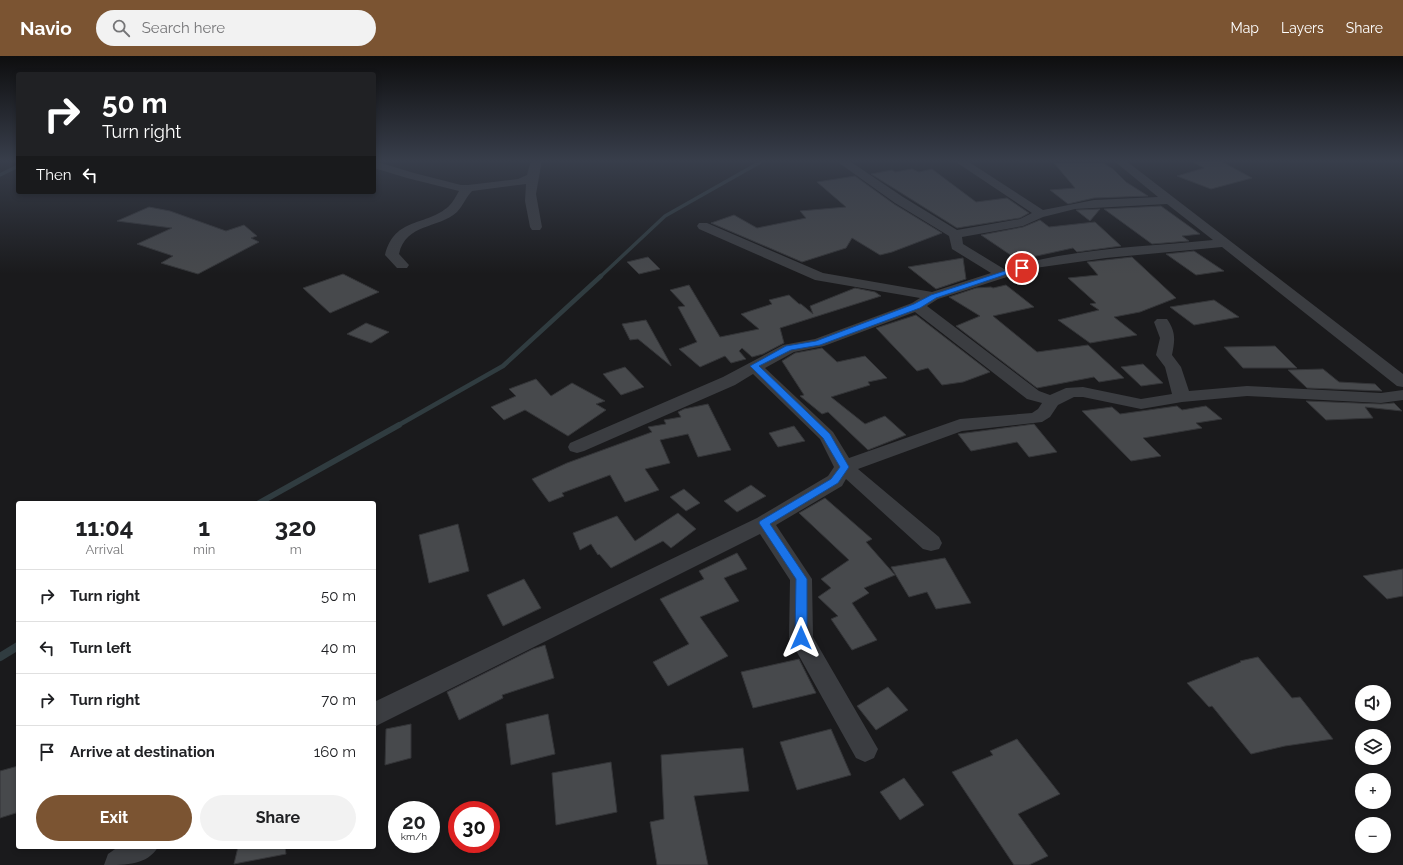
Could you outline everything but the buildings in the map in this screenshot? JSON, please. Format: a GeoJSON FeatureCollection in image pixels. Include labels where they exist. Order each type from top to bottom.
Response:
{"type":"FeatureCollection","features":[{"type":"Feature","properties":{"kind":"street"},"geometry":{"type":"LineString","coordinates":[[402,265],[392,255],[398,240],[423,223],[452,210],[461,198]]}},
{"type":"Feature","properties":{"kind":"street"},"geometry":{"type":"LineString","coordinates":[[530,198],[536,227]]}},
{"type":"Feature","properties":{"kind":"street"},"geometry":{"type":"LineString","coordinates":[[896,198],[928,216],[955,234],[1023,222],[1041,214],[1061,209],[1169,200]]}},
{"type":"Feature","properties":{"kind":"street"},"geometry":{"type":"LineString","coordinates":[[1016,198],[1041,214]]}},
{"type":"Feature","properties":{"kind":"street"},"geometry":{"type":"LineString","coordinates":[[1166,198],[1403,382]]}},
{"type":"Feature","properties":{"kind":"street"},"geometry":{"type":"LineString","coordinates":[[703,226],[820,277],[933,296]]}},
{"type":"Feature","properties":{"kind":"street"},"geometry":{"type":"LineString","coordinates":[[955,234],[957,246],[1003,274]]}},
{"type":"Feature","properties":{"kind":"street"},"geometry":{"type":"LineString","coordinates":[[577,447],[729,381],[788,348],[818,343],[917,306],[933,296],[1033,264],[1226,243]]}},
{"type":"Feature","properties":{"kind":"street"},"geometry":{"type":"LineString","coordinates":[[917,306],[1033,395],[1052,401]]}},
{"type":"Feature","properties":{"kind":"street"},"geometry":{"type":"LineString","coordinates":[[1162,322],[1168,338],[1164,355],[1173,367],[1182,397]]}},
{"type":"Feature","properties":{"kind":"street"},"geometry":{"type":"LineString","coordinates":[[754,366],[827,436],[844,467],[930,542]]}},
{"type":"Feature","properties":{"kind":"street"},"geometry":{"type":"LineString","coordinates":[[376,714],[764,523],[835,481],[844,467],[960,425],[1036,418],[1044,413],[1052,401],[1061,394],[1073,392],[1083,392],[1141,404],[1182,397],[1247,391],[1381,398],[1403,395]]}},
{"type":"Feature","properties":{"kind":"street"},"geometry":{"type":"LineString","coordinates":[[764,523],[802,579],[801,638],[865,750]]}},
{"type":"Feature","properties":{"kind":"street"},"geometry":{"type":"LineString","coordinates":[[119,865],[140,849]]}},
{"type":"Feature","properties":{"kind":"waterway"},"geometry":{"type":"LineString","coordinates":[[600,277],[665,216],[697,198]]}},
{"type":"Feature","properties":{"kind":"waterway"},"geometry":{"type":"LineString","coordinates":[[397,426],[503,366],[601,276]]}},
{"type":"Feature","properties":{"kind":"waterway"},"geometry":{"type":"LineString","coordinates":[[263,501],[399,425]]}},
{"type":"Feature","properties":{"kind":"waterway"},"geometry":{"type":"LineString","coordinates":[[0,657],[16,647]]}},
{"type":"Feature","properties":{"kind":"route"},"geometry":{"type":"LineString","coordinates":[[801,638],[802,579],[764,523],[835,481],[844,467],[827,436],[754,366],[788,348],[818,343],[917,306],[933,296],[1022,268]]}}]}
